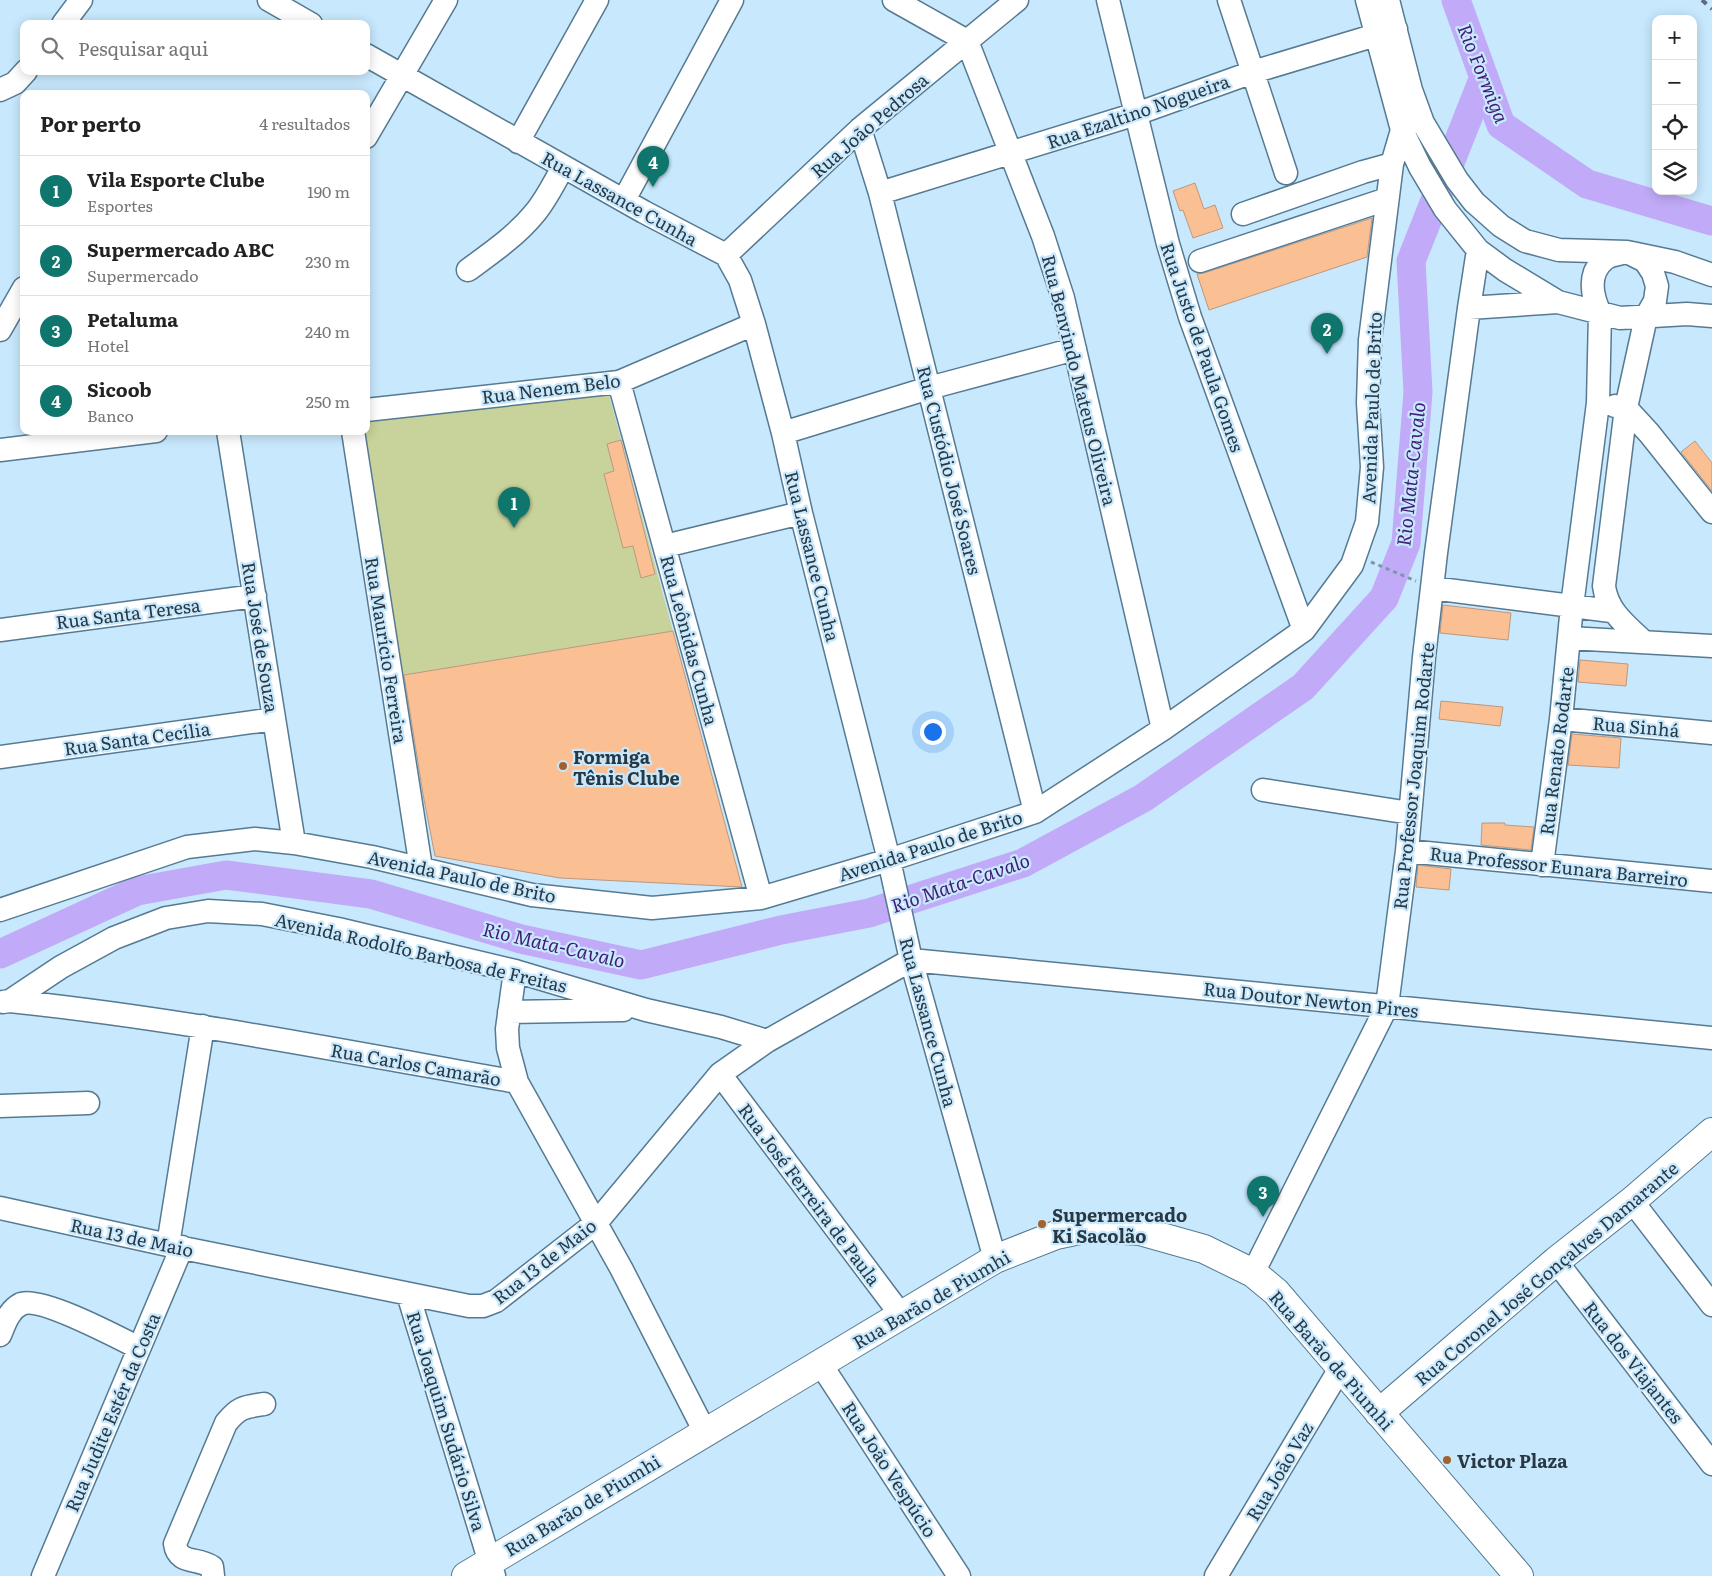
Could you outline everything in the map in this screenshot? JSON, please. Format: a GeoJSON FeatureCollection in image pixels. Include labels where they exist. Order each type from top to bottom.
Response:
{"type":"FeatureCollection","features":[{"type":"Feature","properties":{"kind":"main road","name":"Rua Coronel José Gonçalves Damarante"},"geometry":{"type":"LineString","coordinates":[[1379,1413],[1556,1261],[1632,1201],[1712,1132]]}},
{"type":"Feature","properties":{"kind":"main road","name":"Rua Barão de Piumhi"},"geometry":{"type":"LineString","coordinates":[[466,1576],[492,1569],[705,1432],[994,1259],[1056,1234],[1089,1228],[1140,1231],[1204,1249],[1253,1273],[1276,1292],[1519,1576]]}},
{"type":"Feature","properties":{"kind":"street"},"geometry":{"type":"LineString","coordinates":[[66,20],[81,0]]}},
{"type":"Feature","properties":{"kind":"street"},"geometry":{"type":"LineString","coordinates":[[269,0],[304,20]]}},
{"type":"Feature","properties":{"kind":"street"},"geometry":{"type":"LineString","coordinates":[[370,130],[446,0]]}},
{"type":"Feature","properties":{"kind":"street"},"geometry":{"type":"LineString","coordinates":[[518,142],[597,0]]}},
{"type":"Feature","properties":{"kind":"street"},"geometry":{"type":"LineString","coordinates":[[624,200],[732,0]]}},
{"type":"Feature","properties":{"kind":"street"},"geometry":{"type":"LineString","coordinates":[[894,0],[967,41]]}},
{"type":"Feature","properties":{"kind":"street","name":"Rua João Pedrosa"},"geometry":{"type":"LineString","coordinates":[[726,255],[860,129],[1017,0]]}},
{"type":"Feature","properties":{"kind":"street","name":"Rua Justo de Paula Gomes"},"geometry":{"type":"LineString","coordinates":[[1108,0],[1168,244],[1190,317],[1304,630]]}},
{"type":"Feature","properties":{"kind":"street"},"geometry":{"type":"LineString","coordinates":[[1229,0],[1286,173]]}},
{"type":"Feature","properties":{"kind":"street"},"geometry":{"type":"LineString","coordinates":[[1366,0],[1387,32],[1421,118],[1457,180],[1474,202],[1501,226],[1525,241],[1559,250],[1627,252],[1675,262],[1712,275]]}},
{"type":"Feature","properties":{"kind":"street"},"geometry":{"type":"LineString","coordinates":[[1388,0],[1387,32],[1402,130],[1420,167],[1445,208],[1476,248],[1505,270],[1558,302],[1620,318],[1687,314],[1712,316]]}},
{"type":"Feature","properties":{"kind":"street","name":"Rua Ezaltino Nogueira"},"geometry":{"type":"LineString","coordinates":[[880,193],[1136,114],[1253,72],[1387,32]]}},
{"type":"Feature","properties":{"kind":"street","name":"Rua Benvindo Mateus Oliveira"},"geometry":{"type":"LineString","coordinates":[[967,41],[1043,236],[1063,298],[1163,729]]}},
{"type":"Feature","properties":{"kind":"street","name":"Rua Lassance Cunha"},"geometry":{"type":"LineString","coordinates":[[370,57],[518,142],[726,255],[740,280],[784,433],[801,513],[889,860],[908,950],[994,1259]]}},
{"type":"Feature","properties":{"kind":"street"},"geometry":{"type":"LineString","coordinates":[[0,90],[16,83],[23,75]]}},
{"type":"Feature","properties":{"kind":"street"},"geometry":{"type":"LineString","coordinates":[[1402,130],[1421,118]]}},
{"type":"Feature","properties":{"kind":"street","name":"Rua Custódio José Soares"},"geometry":{"type":"LineString","coordinates":[[860,129],[880,193],[1035,812]]}},
{"type":"Feature","properties":{"kind":"street","name":"Avenida Paulo de Brito"},"geometry":{"type":"LineString","coordinates":[[0,910],[187,847],[255,839],[294,843],[372,857],[532,894],[652,908],[761,898],[889,860],[1035,812],[1163,729],[1304,630],[1352,565],[1366,522],[1372,467],[1368,403],[1370,340],[1392,164],[1402,130]]}},
{"type":"Feature","properties":{"kind":"street"},"geometry":{"type":"LineString","coordinates":[[1242,214],[1363,172],[1392,164]]}},
{"type":"Feature","properties":{"kind":"street"},"geometry":{"type":"LineString","coordinates":[[468,270],[509,239],[534,214],[563,167]]}},
{"type":"Feature","properties":{"kind":"street"},"geometry":{"type":"LineString","coordinates":[[1200,261],[1387,199]]}},
{"type":"Feature","properties":{"kind":"street","name":"Rua Professor Joaquim Rodarte"},"geometry":{"type":"LineString","coordinates":[[1253,1273],[1387,1006],[1406,851],[1432,588],[1476,248]]}},
{"type":"Feature","properties":{"kind":"street"},"geometry":{"type":"LineString","coordinates":[[1600,313],[1594,300],[1592,283],[1596,269],[1606,258],[1627,252],[1645,261],[1653,273],[1657,286],[1655,301],[1646,316],[1626,408],[1604,586],[1605,596],[1611,611],[1644,642]]}},
{"type":"Feature","properties":{"kind":"street"},"geometry":{"type":"LineString","coordinates":[[0,330],[16,296]]}},
{"type":"Feature","properties":{"kind":"street"},"geometry":{"type":"LineString","coordinates":[[1469,308],[1558,302]]}},
{"type":"Feature","properties":{"kind":"street","name":"Rua Renato Rodarte"},"geometry":{"type":"LineString","coordinates":[[1542,865],[1598,403],[1600,313]]}},
{"type":"Feature","properties":{"kind":"street","name":"Rua Nenem Belo"},"geometry":{"type":"LineString","coordinates":[[370,410],[619,382],[754,324]]}},
{"type":"Feature","properties":{"kind":"street"},"geometry":{"type":"LineString","coordinates":[[784,433],[929,388],[1074,349]]}},
{"type":"Feature","properties":{"kind":"street","name":"Rua Leônidas Cunha"},"geometry":{"type":"LineString","coordinates":[[619,382],[761,898]]}},
{"type":"Feature","properties":{"kind":"street"},"geometry":{"type":"LineString","coordinates":[[1598,403],[1626,408],[1649,433],[1712,512]]}},
{"type":"Feature","properties":{"kind":"street"},"geometry":{"type":"LineString","coordinates":[[0,450],[123,435]]}},
{"type":"Feature","properties":{"kind":"street","name":"Rua José de Souza"},"geometry":{"type":"LineString","coordinates":[[229,435],[294,843]]}},
{"type":"Feature","properties":{"kind":"street","name":"Rua Maurício Ferreira"},"geometry":{"type":"LineString","coordinates":[[355,435],[421,868]]}},
{"type":"Feature","properties":{"kind":"street"},"geometry":{"type":"LineString","coordinates":[[665,546],[801,513]]}},
{"type":"Feature","properties":{"kind":"street"},"geometry":{"type":"LineString","coordinates":[[1432,588],[1611,611]]}},
{"type":"Feature","properties":{"kind":"street","name":"Rua Santa Teresa"},"geometry":{"type":"LineString","coordinates":[[0,630],[255,596]]}},
{"type":"Feature","properties":{"kind":"street"},"geometry":{"type":"LineString","coordinates":[[1569,638],[1712,646]]}},
{"type":"Feature","properties":{"kind":"street","name":"Rua Santa Cecília"},"geometry":{"type":"LineString","coordinates":[[0,758],[274,719]]}},
{"type":"Feature","properties":{"kind":"street","name":"Rua Sinhá"},"geometry":{"type":"LineString","coordinates":[[1561,720],[1712,733]]}},
{"type":"Feature","properties":{"kind":"street"},"geometry":{"type":"LineString","coordinates":[[1264,790],[1410,813]]}},
{"type":"Feature","properties":{"kind":"street","name":"Rua Professor Eunara Barreiro"},"geometry":{"type":"LineString","coordinates":[[1406,851],[1712,881]]}},
{"type":"Feature","properties":{"kind":"street","name":"Avenida Rodolfo Barbosa de Freitas"},"geometry":{"type":"LineString","coordinates":[[5,1002],[61,967],[114,938],[166,918],[208,911],[262,914],[319,925],[515,971],[646,1010],[721,1027],[767,1041]]}},
{"type":"Feature","properties":{"kind":"street","name":"Rua Doutor Newton Pires"},"geometry":{"type":"LineString","coordinates":[[908,950],[1387,1006],[1712,1038]]}},
{"type":"Feature","properties":{"kind":"street","name":"Rua 13 de Maio"},"geometry":{"type":"LineString","coordinates":[[0,1208],[408,1294],[469,1306],[483,1306],[496,1301],[596,1223],[720,1074],[767,1041],[908,950]]}},
{"type":"Feature","properties":{"kind":"street"},"geometry":{"type":"LineString","coordinates":[[515,971],[507,1029],[508,1048],[518,1082]]}},
{"type":"Feature","properties":{"kind":"street","name":"Rua Carlos Camarão"},"geometry":{"type":"LineString","coordinates":[[5,1002],[82,1009],[203,1026],[518,1082],[596,1223],[705,1432]]}},
{"type":"Feature","properties":{"kind":"street"},"geometry":{"type":"LineString","coordinates":[[508,1012],[646,1010]]}},
{"type":"Feature","properties":{"kind":"street","name":"Rua Judite Estér da Costa"},"geometry":{"type":"LineString","coordinates":[[42,1576],[139,1348],[175,1246],[203,1026]]}},
{"type":"Feature","properties":{"kind":"street","name":"Rua José Ferreira de Paula"},"geometry":{"type":"LineString","coordinates":[[720,1074],[901,1315]]}},
{"type":"Feature","properties":{"kind":"street"},"geometry":{"type":"LineString","coordinates":[[0,1106],[88,1103]]}},
{"type":"Feature","properties":{"kind":"street"},"geometry":{"type":"LineString","coordinates":[[1632,1201],[1712,1305]]}},
{"type":"Feature","properties":{"kind":"street","name":"Rua dos Viajantes"},"geometry":{"type":"LineString","coordinates":[[1556,1261],[1712,1464]]}},
{"type":"Feature","properties":{"kind":"street","name":"Rua Joaquim Sudário Silva"},"geometry":{"type":"LineString","coordinates":[[408,1294],[492,1569]]}},
{"type":"Feature","properties":{"kind":"street"},"geometry":{"type":"LineString","coordinates":[[0,1335],[12,1310],[23,1303],[35,1303],[76,1318],[139,1348]]}},
{"type":"Feature","properties":{"kind":"street","name":"Rua João Vespúcio"},"geometry":{"type":"LineString","coordinates":[[820,1363],[959,1576]]}},
{"type":"Feature","properties":{"kind":"street","name":"Rua João Vaz"},"geometry":{"type":"LineString","coordinates":[[1216,1576],[1341,1367]]}},
{"type":"Feature","properties":{"kind":"street"},"geometry":{"type":"LineString","coordinates":[[213,1576],[212,1567],[208,1564],[182,1558],[176,1552],[175,1544],[226,1424],[236,1411],[247,1406],[264,1404]]}},
{"type":"Feature","properties":{"kind":"path"},"geometry":{"type":"LineString","coordinates":[[1372,563],[1411,579]]}},
{"type":"Feature","properties":{"kind":"green space"},"geometry":{"type":"Polygon","coordinates":[[[609,395],[673,631],[399,676],[361,435],[370,435],[370,421],[609,395]]]}},
{"type":"Feature","properties":{"kind":"building"},"geometry":{"type":"Polygon","coordinates":[[[1195,183],[1204,209],[1215,205],[1223,228],[1193,238],[1183,210],[1180,211],[1173,191],[1195,183]]]}},
{"type":"Feature","properties":{"kind":"building"},"geometry":{"type":"Polygon","coordinates":[[[1372,218],[1367,257],[1209,310],[1197,274],[1372,218]]]}},
{"type":"Feature","properties":{"kind":"building"},"geometry":{"type":"Polygon","coordinates":[[[621,440],[655,574],[641,578],[633,546],[623,548],[604,474],[614,471],[607,444],[621,440]]]}},
{"type":"Feature","properties":{"kind":"building"},"geometry":{"type":"Polygon","coordinates":[[[1695,441],[1712,463],[1712,491],[1681,452],[1695,441]]]}},
{"type":"Feature","properties":{"kind":"building"},"geometry":{"type":"Polygon","coordinates":[[[1443,605],[1511,613],[1508,640],[1440,633],[1443,605]]]}},
{"type":"Feature","properties":{"kind":"building","name":"Formiga Tênis Clube"},"geometry":{"type":"Polygon","coordinates":[[[673,631],[742,887],[560,878],[435,856],[404,675],[673,631]]]}},
{"type":"Feature","properties":{"kind":"building"},"geometry":{"type":"Polygon","coordinates":[[[1580,660],[1628,664],[1626,686],[1578,682],[1580,660]]]}},
{"type":"Feature","properties":{"kind":"building"},"geometry":{"type":"Polygon","coordinates":[[[1441,701],[1503,707],[1500,726],[1439,719],[1441,701]]]}},
{"type":"Feature","properties":{"kind":"building"},"geometry":{"type":"Polygon","coordinates":[[[1572,734],[1621,738],[1619,768],[1568,765],[1572,734]]]}},
{"type":"Feature","properties":{"kind":"building"},"geometry":{"type":"Polygon","coordinates":[[[1482,823],[1505,823],[1505,825],[1534,827],[1531,850],[1481,845],[1482,823]]]}},
{"type":"Feature","properties":{"kind":"building"},"geometry":{"type":"Polygon","coordinates":[[[1418,865],[1451,869],[1449,890],[1416,887],[1418,865]]]}},
{"type":"Feature","properties":{"kind":"waterway","name":"Rio Formiga"},"geometry":{"type":"LineString","coordinates":[[1456,0],[1501,125],[1587,184],[1712,221]]}},
{"type":"Feature","properties":{"kind":"waterway","name":"Rio Mata-Cavalo"},"geometry":{"type":"LineString","coordinates":[[0,954],[137,891],[226,875],[371,894],[521,939],[641,965],[781,930],[869,913],[1023,863],[1143,798],[1303,687],[1384,598],[1406,543],[1418,392],[1411,261],[1484,77]]}},
{"type":"Feature","properties":{"kind":"railway"},"geometry":{"type":"LineString","coordinates":[[1702,0],[1712,9]]}},
{"type":"Feature","properties":{"kind":"place","name":"Sicoob"},"geometry":{"type":"Point","coordinates":[653,187]}},
{"type":"Feature","properties":{"kind":"place","name":"Supermercado ABC"},"geometry":{"type":"Point","coordinates":[1327,354]}},
{"type":"Feature","properties":{"kind":"place","name":"Vila Esporte Clube"},"geometry":{"type":"Point","coordinates":[514,528]}},
{"type":"Feature","properties":{"kind":"place","name":"Formiga Tênis Clube"},"geometry":{"type":"Point","coordinates":[563,766]}},
{"type":"Feature","properties":{"kind":"place","name":"Petaluma"},"geometry":{"type":"Point","coordinates":[1263,1217]}},
{"type":"Feature","properties":{"kind":"place","name":"Supermercado Ki Sacolão"},"geometry":{"type":"Point","coordinates":[1042,1224]}},
{"type":"Feature","properties":{"kind":"place","name":"Victor Plaza"},"geometry":{"type":"Point","coordinates":[1447,1460]}}]}
